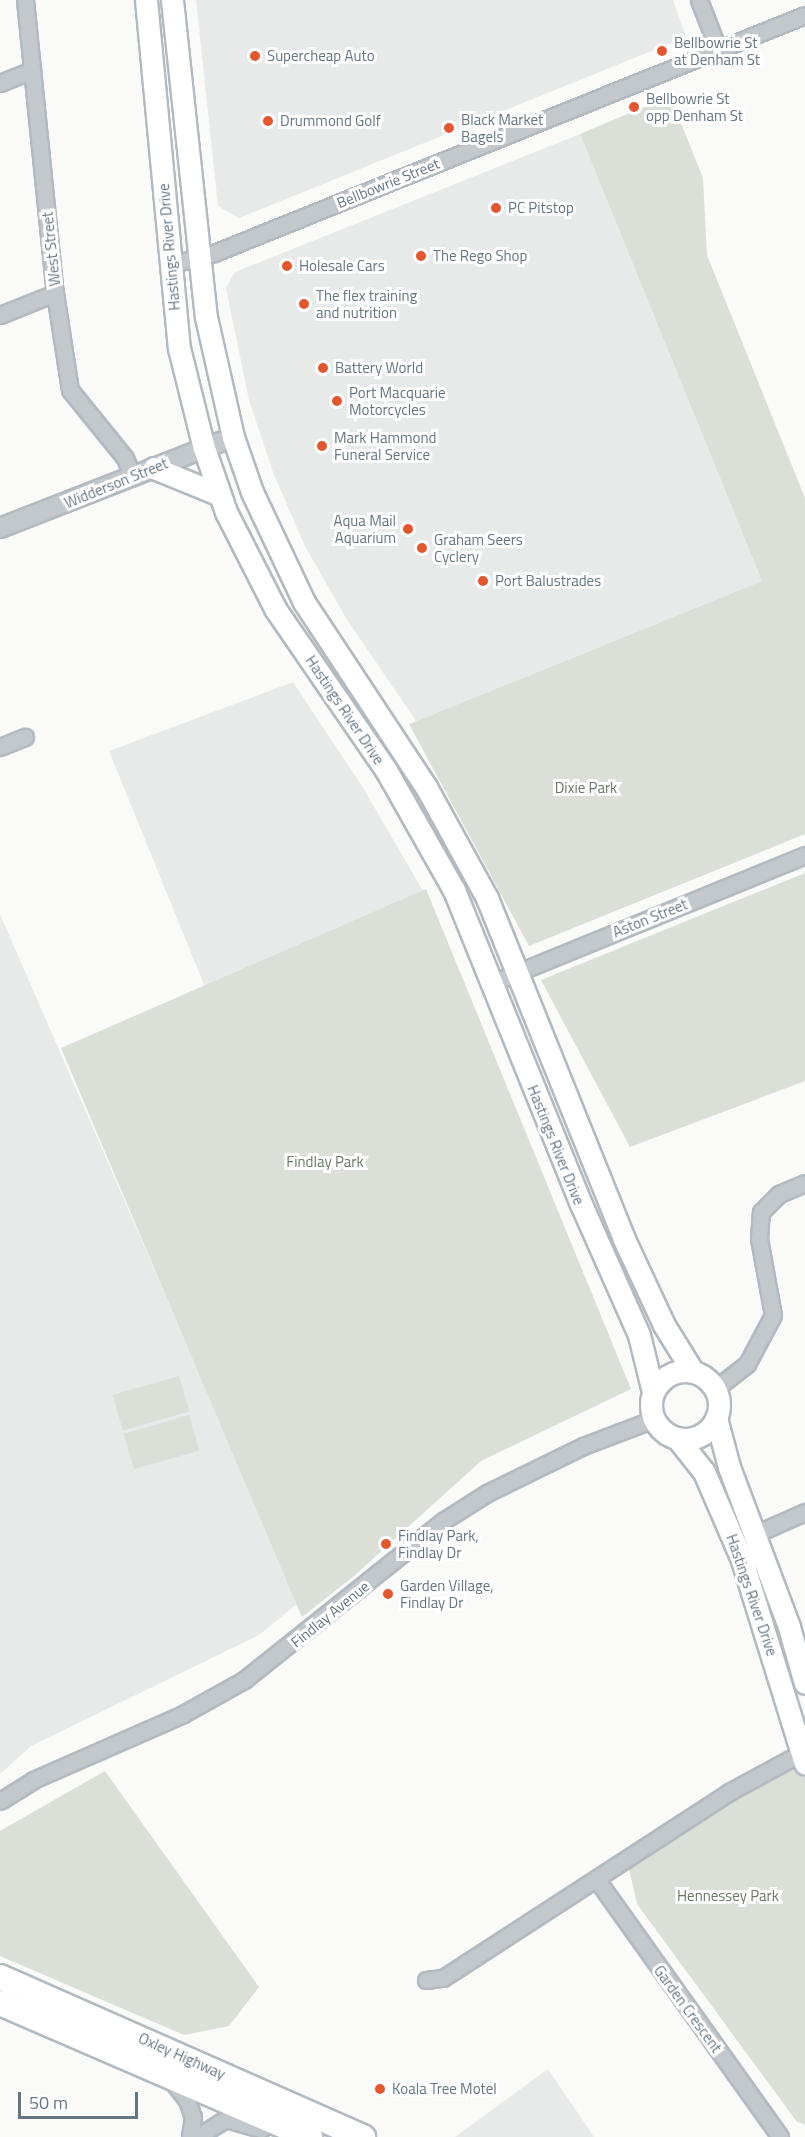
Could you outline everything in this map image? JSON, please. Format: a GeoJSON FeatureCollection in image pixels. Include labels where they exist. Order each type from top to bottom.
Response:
{"type":"FeatureCollection","features":[{"type":"Feature","properties":{"kind":"main road","name":"Hastings River Drive"},"geometry":{"type":"LineString","coordinates":[[146,0],[169,266],[179,348],[204,448],[220,495],[249,562],[276,610],[386,770],[454,890],[494,982],[525,1071],[639,1335],[653,1392]]}},
{"type":"Feature","properties":{"kind":"main road","name":"Hastings River Drive"},"geometry":{"type":"LineString","coordinates":[[172,0],[200,258],[219,383],[233,437],[273,543],[304,602],[426,787],[487,898],[519,972],[572,1117],[623,1237],[664,1324],[693,1372]]}},
{"type":"Feature","properties":{"kind":"main road"},"geometry":{"type":"LineString","coordinates":[[154,468],[220,495]]}},
{"type":"Feature","properties":{"kind":"main road"},"geometry":{"type":"LineString","coordinates":[[693,1372],[705,1378],[715,1389],[718,1403],[716,1418],[700,1435],[677,1438],[663,1431],[654,1419],[653,1392],[672,1373],[693,1372]]}},
{"type":"Feature","properties":{"kind":"main road","name":"Hastings River Drive"},"geometry":{"type":"LineString","coordinates":[[716,1418],[729,1467],[755,1534],[805,1683]]}},
{"type":"Feature","properties":{"kind":"main road","name":"Hastings River Drive"},"geometry":{"type":"LineString","coordinates":[[677,1438],[704,1472],[742,1560],[803,1758]]}},
{"type":"Feature","properties":{"kind":"main road","name":"Oxley Highway"},"geometry":{"type":"LineString","coordinates":[[0,1977],[363,2137]]}},
{"type":"Feature","properties":{"kind":"main road","name":"Oxley Highway"},"geometry":{"type":"LineString","coordinates":[[0,2003],[301,2137]]}},
{"type":"Feature","properties":{"kind":"street","name":"West Street"},"geometry":{"type":"LineString","coordinates":[[25,0],[55,293],[70,390],[126,458],[133,477]]}},
{"type":"Feature","properties":{"kind":"street"},"geometry":{"type":"LineString","coordinates":[[699,0],[718,49]]}},
{"type":"Feature","properties":{"kind":"street","name":"Bellbowrie Street"},"geometry":{"type":"LineString","coordinates":[[169,266],[200,258],[805,15]]}},
{"type":"Feature","properties":{"kind":"street"},"geometry":{"type":"LineString","coordinates":[[0,83],[33,70]]}},
{"type":"Feature","properties":{"kind":"street"},"geometry":{"type":"LineString","coordinates":[[0,315],[55,293]]}},
{"type":"Feature","properties":{"kind":"street","name":"Widderson Street"},"geometry":{"type":"LineString","coordinates":[[0,528],[233,437]]}},
{"type":"Feature","properties":{"kind":"street"},"geometry":{"type":"LineString","coordinates":[[0,747],[24,737]]}},
{"type":"Feature","properties":{"kind":"street","name":"Aston Street"},"geometry":{"type":"LineString","coordinates":[[494,982],[805,855]]}},
{"type":"Feature","properties":{"kind":"street"},"geometry":{"type":"LineString","coordinates":[[715,1389],[747,1364],[773,1314],[759,1239],[761,1212],[778,1194],[805,1183]]}},
{"type":"Feature","properties":{"kind":"street","name":"Findlay Avenue"},"geometry":{"type":"LineString","coordinates":[[0,1801],[33,1780],[183,1714],[244,1680],[443,1521],[487,1493],[583,1446],[654,1419]]}},
{"type":"Feature","properties":{"kind":"street"},"geometry":{"type":"LineString","coordinates":[[755,1534],[805,1512]]}},
{"type":"Feature","properties":{"kind":"street"},"geometry":{"type":"LineString","coordinates":[[426,1980],[443,1978],[597,1880],[729,1792],[803,1758]]}},
{"type":"Feature","properties":{"kind":"street","name":"Garden Crescent"},"geometry":{"type":"LineString","coordinates":[[597,1880],[780,2137]]}},
{"type":"Feature","properties":{"kind":"street"},"geometry":{"type":"LineString","coordinates":[[166,2075],[187,2100],[193,2117],[190,2137]]}},
{"type":"Feature","properties":{"kind":"street"},"geometry":{"type":"LineString","coordinates":[[197,2137],[214,2124],[236,2118],[301,2137]]}},
{"type":"Feature","properties":{"kind":"shaded area"},"geometry":{"type":"Polygon","coordinates":[[[196,0],[673,0],[686,37],[239,218],[218,206],[196,0]]]}},
{"type":"Feature","properties":{"kind":"shaded area"},"geometry":{"type":"Polygon","coordinates":[[[580,134],[762,581],[416,721],[346,618],[305,546],[274,475],[249,400],[226,288],[235,272],[580,134]]]}},
{"type":"Feature","properties":{"kind":"shaded area"},"geometry":{"type":"Polygon","coordinates":[[[293,682],[362,786],[423,891],[205,987],[109,751],[293,682]]]}},
{"type":"Feature","properties":{"kind":"shaded area"},"geometry":{"type":"Polygon","coordinates":[[[0,914],[299,1602],[259,1635],[31,1746],[0,1774],[0,914]]]}},
{"type":"Feature","properties":{"kind":"shaded area"},"geometry":{"type":"Polygon","coordinates":[[[548,2069],[594,2137],[455,2137],[548,2069]]]}},
{"type":"Feature","properties":{"kind":"green space","name":"Dixie Park"},"geometry":{"type":"Polygon","coordinates":[[[670,96],[703,178],[707,255],[805,498],[805,834],[529,946],[409,724],[762,581],[580,134],[670,96]]]}},
{"type":"Feature","properties":{"kind":"green space"},"geometry":{"type":"Polygon","coordinates":[[[805,873],[805,1081],[630,1147],[541,980],[805,873]]]}},
{"type":"Feature","properties":{"kind":"green space","name":"Findlay Park"},"geometry":{"type":"Polygon","coordinates":[[[426,889],[631,1389],[481,1461],[354,1576],[302,1617],[61,1048],[426,889]]]}},
{"type":"Feature","properties":{"kind":"green space"},"geometry":{"type":"Polygon","coordinates":[[[179,1376],[189,1412],[123,1431],[113,1395],[179,1376]]]}},
{"type":"Feature","properties":{"kind":"green space"},"geometry":{"type":"Polygon","coordinates":[[[189,1415],[199,1451],[134,1469],[124,1434],[189,1415]]]}},
{"type":"Feature","properties":{"kind":"green space","name":"Hennessey Park"},"geometry":{"type":"Polygon","coordinates":[[[805,1764],[805,2124],[797,2122],[637,1904],[629,1869],[772,1773],[805,1764]]]}},
{"type":"Feature","properties":{"kind":"green space"},"geometry":{"type":"Polygon","coordinates":[[[105,1771],[259,1987],[229,2026],[184,2035],[0,1956],[0,1831],[105,1771]]]}},
{"type":"Feature","properties":{"kind":"place","name":"Bellbowrie St at Denham St"},"geometry":{"type":"Point","coordinates":[662,51]}},
{"type":"Feature","properties":{"kind":"place","name":"Supercheap Auto"},"geometry":{"type":"Point","coordinates":[255,56]}},
{"type":"Feature","properties":{"kind":"place","name":"Bellbowrie St opp Denham St"},"geometry":{"type":"Point","coordinates":[634,107]}},
{"type":"Feature","properties":{"kind":"place","name":"Drummond Golf"},"geometry":{"type":"Point","coordinates":[268,121]}},
{"type":"Feature","properties":{"kind":"place","name":"Black Market Bagels"},"geometry":{"type":"Point","coordinates":[449,128]}},
{"type":"Feature","properties":{"kind":"place","name":"PC Pitstop"},"geometry":{"type":"Point","coordinates":[496,208]}},
{"type":"Feature","properties":{"kind":"place","name":"The Rego Shop"},"geometry":{"type":"Point","coordinates":[421,256]}},
{"type":"Feature","properties":{"kind":"place","name":"Holesale Cars"},"geometry":{"type":"Point","coordinates":[287,266]}},
{"type":"Feature","properties":{"kind":"place","name":"The flex training and nutrition"},"geometry":{"type":"Point","coordinates":[304,304]}},
{"type":"Feature","properties":{"kind":"place","name":"Battery World"},"geometry":{"type":"Point","coordinates":[323,368]}},
{"type":"Feature","properties":{"kind":"place","name":"Port Macquarie Motorcycles"},"geometry":{"type":"Point","coordinates":[337,401]}},
{"type":"Feature","properties":{"kind":"place","name":"Mark Hammond Funeral Service"},"geometry":{"type":"Point","coordinates":[322,446]}},
{"type":"Feature","properties":{"kind":"place","name":"Aqua Mail Aquarium"},"geometry":{"type":"Point","coordinates":[408,529]}},
{"type":"Feature","properties":{"kind":"place","name":"Graham Seers Cyclery"},"geometry":{"type":"Point","coordinates":[422,548]}},
{"type":"Feature","properties":{"kind":"place","name":"Port Balustrades"},"geometry":{"type":"Point","coordinates":[483,581]}},
{"type":"Feature","properties":{"kind":"place","name":"Findlay Park, Findlay Dr"},"geometry":{"type":"Point","coordinates":[386,1544]}},
{"type":"Feature","properties":{"kind":"place","name":"Garden Village, Findlay Dr"},"geometry":{"type":"Point","coordinates":[388,1594]}},
{"type":"Feature","properties":{"kind":"place","name":"Koala Tree Motel"},"geometry":{"type":"Point","coordinates":[380,2089]}}]}
